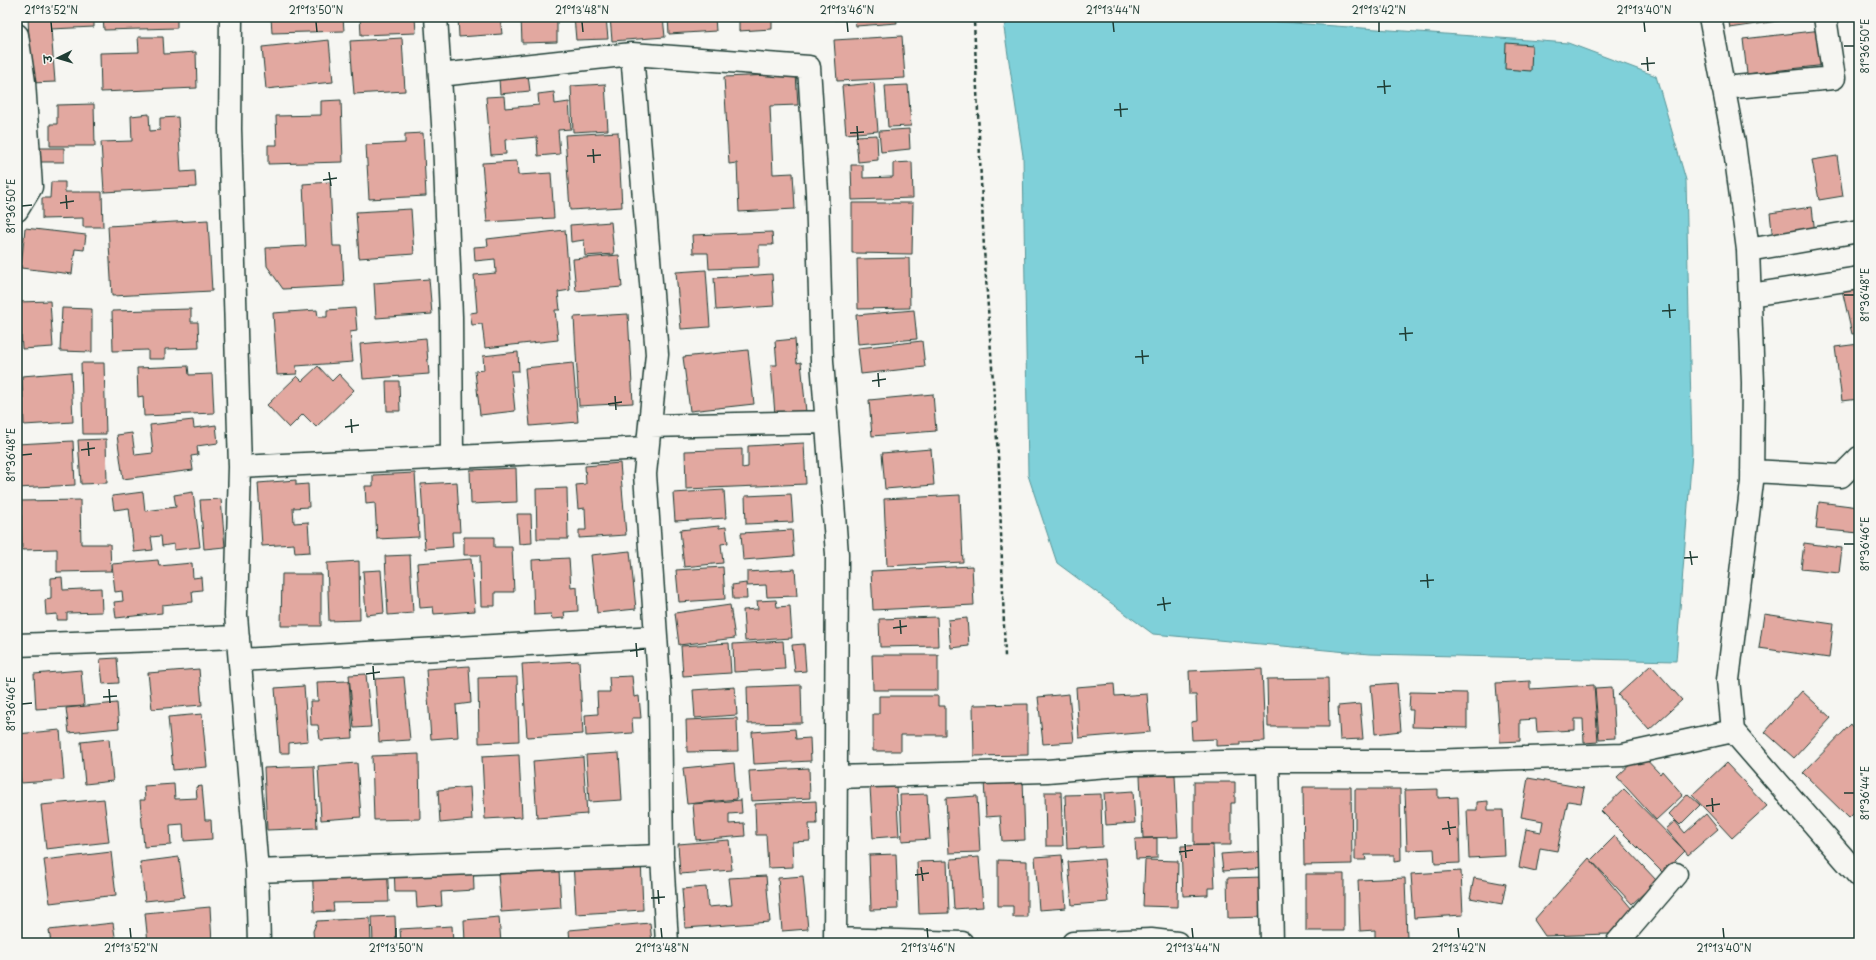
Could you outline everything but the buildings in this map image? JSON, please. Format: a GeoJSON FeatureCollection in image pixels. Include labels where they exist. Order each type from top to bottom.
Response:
{"type":"FeatureCollection","features":[{"type":"Feature","properties":{"kind":"street"},"geometry":{"type":"LineString","coordinates":[[231,17],[230,129],[240,467],[236,615],[257,871],[259,943]]}},
{"type":"Feature","properties":{"kind":"street"},"geometry":{"type":"LineString","coordinates":[[436,17],[451,317],[452,457]]}},
{"type":"Feature","properties":{"kind":"street"},"geometry":{"type":"LineString","coordinates":[[1710,17],[1734,143],[1748,250],[1753,383],[1752,471],[1728,680],[1733,731],[1859,876]]}},
{"type":"Feature","properties":{"kind":"street"},"geometry":{"type":"LineString","coordinates":[[1723,88],[1834,78],[1825,17]]}},
{"type":"Feature","properties":{"kind":"street"},"geometry":{"type":"LineString","coordinates":[[17,35],[24,82],[23,160],[31,187],[17,210]]}},
{"type":"Feature","properties":{"kind":"street"},"geometry":{"type":"LineString","coordinates":[[440,75],[632,54],[809,67],[817,192],[822,361],[837,554],[835,941],[962,943]]}},
{"type":"Feature","properties":{"kind":"street"},"geometry":{"type":"LineString","coordinates":[[632,54],[657,354],[645,474],[660,694],[662,856],[667,943]]}},
{"type":"Feature","properties":{"kind":"street"},"geometry":{"type":"LineString","coordinates":[[1748,250],[1859,231]]}},
{"type":"Feature","properties":{"kind":"street"},"geometry":{"type":"LineString","coordinates":[[1750,295],[1859,278]]}},
{"type":"Feature","properties":{"kind":"street"},"geometry":{"type":"LineString","coordinates":[[650,426],[827,422]]}},
{"type":"Feature","properties":{"kind":"street"},"geometry":{"type":"LineString","coordinates":[[240,467],[647,448]]}},
{"type":"Feature","properties":{"kind":"street"},"geometry":{"type":"LineString","coordinates":[[1752,471],[1842,476],[1859,458]]}},
{"type":"Feature","properties":{"kind":"street"},"geometry":{"type":"LineString","coordinates":[[17,645],[238,637]]}},
{"type":"Feature","properties":{"kind":"street"},"geometry":{"type":"LineString","coordinates":[[240,660],[656,637]]}},
{"type":"Feature","properties":{"kind":"street"},"geometry":{"type":"LineString","coordinates":[[836,777],[1046,770],[1132,764],[1268,761],[1427,761],[1624,755],[1733,731]]}},
{"type":"Feature","properties":{"kind":"street"},"geometry":{"type":"LineString","coordinates":[[1268,761],[1272,943]]}},
{"type":"Feature","properties":{"kind":"street"},"geometry":{"type":"LineString","coordinates":[[257,871],[662,856]]}},
{"type":"Feature","properties":{"kind":"street"},"geometry":{"type":"LineString","coordinates":[[1617,943],[1676,874]]}},
{"type":"Feature","properties":{"kind":"street"},"geometry":{"type":"LineString","coordinates":[[1073,943],[1151,940],[1177,943]]}},
{"type":"Feature","properties":{"kind":"path"},"geometry":{"type":"LineString","coordinates":[[977,17],[974,21],[974,29],[984,248],[999,470],[1004,657]]}},
{"type":"Feature","properties":{"kind":"water"},"geometry":{"type":"Polygon","coordinates":[[[1010,17],[1212,17],[1568,43],[1656,76],[1686,180],[1692,453],[1676,661],[1369,654],[1153,634],[1057,563],[1028,475],[1023,156],[1004,28],[1010,17]]]}}]}
